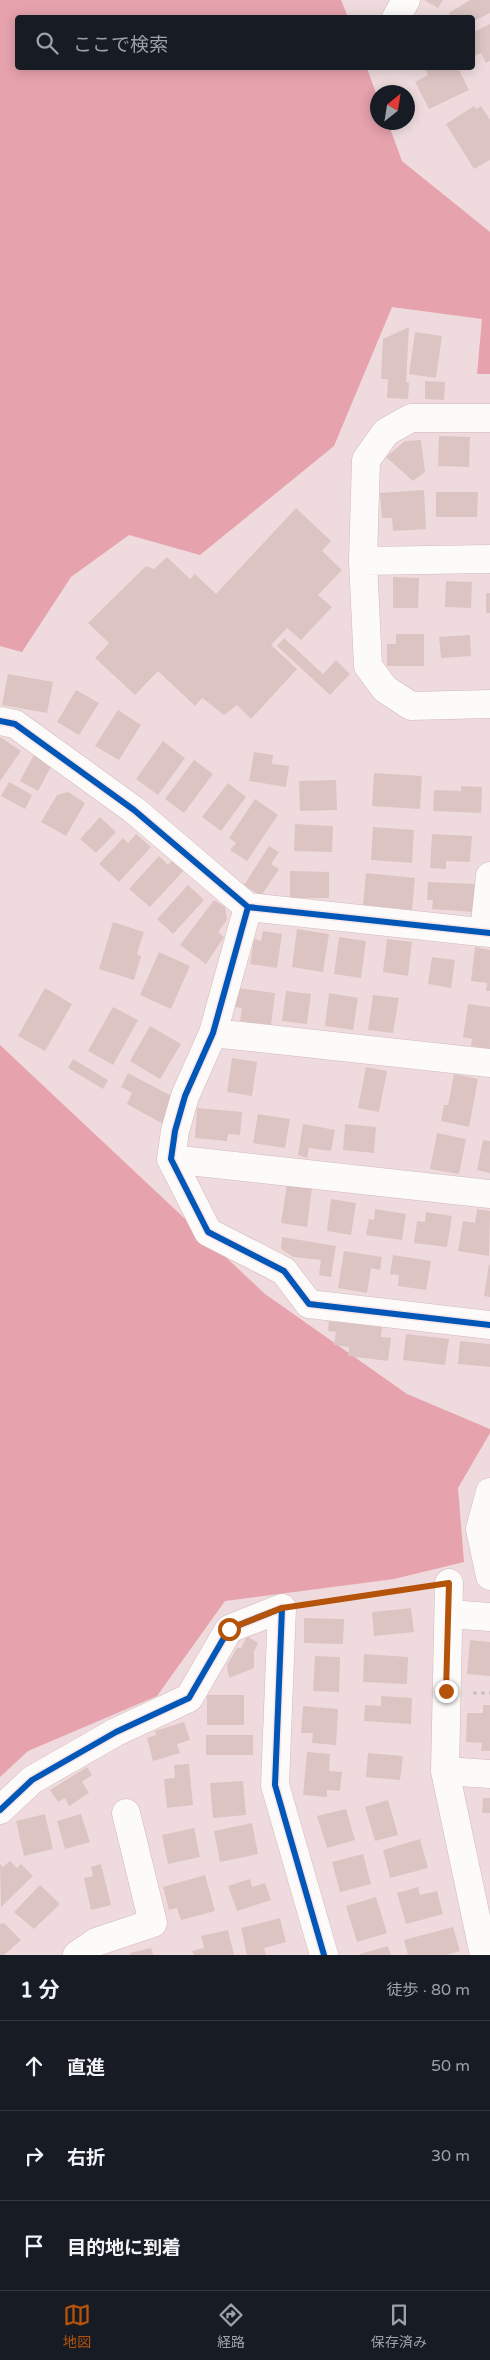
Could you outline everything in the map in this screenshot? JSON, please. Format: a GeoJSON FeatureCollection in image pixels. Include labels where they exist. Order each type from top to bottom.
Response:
{"type":"FeatureCollection","features":[{"type":"Feature","properties":{"kind":"street"},"geometry":{"type":"LineString","coordinates":[[398,15],[406,0]]}},
{"type":"Feature","properties":{"kind":"street"},"geometry":{"type":"LineString","coordinates":[[490,418],[411,418],[386,432],[366,460],[363,561],[368,666],[385,689],[411,706],[490,704]]}},
{"type":"Feature","properties":{"kind":"street"},"geometry":{"type":"LineString","coordinates":[[363,561],[490,559]]}},
{"type":"Feature","properties":{"kind":"street"},"geometry":{"type":"LineString","coordinates":[[0,721],[15,724],[134,810],[248,907],[487,932],[490,876]]}},
{"type":"Feature","properties":{"kind":"street"},"geometry":{"type":"LineString","coordinates":[[248,907],[213,1033],[186,1096],[175,1130],[171,1159],[208,1232],[284,1271],[309,1304],[490,1325]]}},
{"type":"Feature","properties":{"kind":"street"},"geometry":{"type":"LineString","coordinates":[[213,1033],[490,1064]]}},
{"type":"Feature","properties":{"kind":"street"},"geometry":{"type":"LineString","coordinates":[[171,1159],[490,1194]]}},
{"type":"Feature","properties":{"kind":"street"},"geometry":{"type":"LineString","coordinates":[[490,1492],[480,1529],[490,1576]]}},
{"type":"Feature","properties":{"kind":"street"},"geometry":{"type":"LineString","coordinates":[[449,1583],[444,1771],[484,1955]]}},
{"type":"Feature","properties":{"kind":"street"},"geometry":{"type":"LineString","coordinates":[[0,1810],[32,1780],[116,1732],[189,1698],[229,1629],[282,1608],[275,1785],[324,1955]]}},
{"type":"Feature","properties":{"kind":"street"},"geometry":{"type":"LineString","coordinates":[[449,1614],[490,1617]]}},
{"type":"Feature","properties":{"kind":"street"},"geometry":{"type":"LineString","coordinates":[[444,1771],[490,1774]]}},
{"type":"Feature","properties":{"kind":"street"},"geometry":{"type":"LineString","coordinates":[[76,1955],[96,1942],[153,1923],[126,1813]]}},
{"type":"Feature","properties":{"kind":"path"},"geometry":{"type":"LineString","coordinates":[[282,1608],[449,1583]]}},
{"type":"Feature","properties":{"kind":"shaded area"},"geometry":{"type":"Polygon","coordinates":[[[0,0],[341,0],[347,15],[15,15],[15,70],[368,70],[373,85],[370,85],[370,130],[391,130],[402,161],[490,232],[490,374],[477,374],[482,319],[392,307],[334,446],[200,555],[129,535],[71,577],[22,652],[0,646],[0,0]]]}},
{"type":"Feature","properties":{"kind":"shaded area"},"geometry":{"type":"Polygon","coordinates":[[[0,1045],[265,1294],[407,1394],[490,1429],[490,1433],[458,1488],[464,1562],[394,1579],[225,1601],[157,1696],[28,1751],[0,1777],[0,1045]]]}},
{"type":"Feature","properties":{"kind":"building"},"geometry":{"type":"Polygon","coordinates":[[[424,0],[443,0],[438,8],[424,0]]]}},
{"type":"Feature","properties":{"kind":"building"},"geometry":{"type":"Polygon","coordinates":[[[470,0],[490,0],[490,13],[475,20],[475,15],[450,15],[449,13],[470,0]]]}},
{"type":"Feature","properties":{"kind":"building"},"geometry":{"type":"Polygon","coordinates":[[[490,24],[490,61],[486,63],[481,53],[475,56],[475,32],[490,24]]]}},
{"type":"Feature","properties":{"kind":"building"},"geometry":{"type":"Polygon","coordinates":[[[426,70],[459,70],[469,90],[429,109],[415,82],[428,75],[426,70]]]}},
{"type":"Feature","properties":{"kind":"building"},"geometry":{"type":"Polygon","coordinates":[[[474,106],[476,109],[481,106],[490,120],[490,160],[474,169],[446,124],[474,106]]]}},
{"type":"Feature","properties":{"kind":"building"},"geometry":{"type":"Polygon","coordinates":[[[409,327],[406,382],[409,383],[408,399],[387,398],[388,379],[381,379],[383,339],[409,327]]]}},
{"type":"Feature","properties":{"kind":"building"},"geometry":{"type":"Polygon","coordinates":[[[415,332],[442,336],[436,378],[409,374],[415,332]]]}},
{"type":"Feature","properties":{"kind":"building"},"geometry":{"type":"Polygon","coordinates":[[[425,381],[445,382],[444,400],[425,399],[425,381]]]}},
{"type":"Feature","properties":{"kind":"building"},"geometry":{"type":"Polygon","coordinates":[[[439,436],[470,437],[469,467],[438,466],[439,436]]]}},
{"type":"Feature","properties":{"kind":"building"},"geometry":{"type":"Polygon","coordinates":[[[421,440],[425,472],[413,481],[386,457],[405,441],[421,440]]]}},
{"type":"Feature","properties":{"kind":"building"},"geometry":{"type":"Polygon","coordinates":[[[424,490],[426,529],[393,531],[392,518],[382,518],[380,493],[424,490]]]}},
{"type":"Feature","properties":{"kind":"building"},"geometry":{"type":"Polygon","coordinates":[[[436,492],[478,492],[477,517],[436,517],[436,492]]]}},
{"type":"Feature","properties":{"kind":"building"},"geometry":{"type":"Polygon","coordinates":[[[296,508],[331,541],[322,551],[342,570],[318,595],[332,607],[301,640],[287,628],[271,645],[297,669],[251,719],[237,705],[224,715],[202,698],[195,706],[158,671],[135,695],[95,658],[109,643],[88,623],[146,566],[154,569],[167,557],[190,579],[195,574],[216,594],[296,508]]]}},
{"type":"Feature","properties":{"kind":"building"},"geometry":{"type":"Polygon","coordinates":[[[393,577],[419,578],[418,608],[393,608],[393,577]]]}},
{"type":"Feature","properties":{"kind":"building"},"geometry":{"type":"Polygon","coordinates":[[[446,581],[472,582],[471,608],[445,607],[446,581]]]}},
{"type":"Feature","properties":{"kind":"building"},"geometry":{"type":"Polygon","coordinates":[[[486,593],[490,593],[490,613],[486,613],[486,593]]]}},
{"type":"Feature","properties":{"kind":"building"},"geometry":{"type":"Polygon","coordinates":[[[396,634],[424,634],[424,666],[387,666],[387,644],[396,644],[396,634]]]}},
{"type":"Feature","properties":{"kind":"building"},"geometry":{"type":"Polygon","coordinates":[[[470,635],[471,656],[441,658],[439,637],[470,635]]]}},
{"type":"Feature","properties":{"kind":"building"},"geometry":{"type":"Polygon","coordinates":[[[284,638],[323,674],[336,660],[350,674],[330,695],[277,646],[284,638]]]}},
{"type":"Feature","properties":{"kind":"building"},"geometry":{"type":"Polygon","coordinates":[[[8,674],[53,682],[47,713],[2,705],[8,674]]]}},
{"type":"Feature","properties":{"kind":"building"},"geometry":{"type":"Polygon","coordinates":[[[76,690],[99,703],[79,735],[57,722],[76,690]]]}},
{"type":"Feature","properties":{"kind":"building"},"geometry":{"type":"Polygon","coordinates":[[[118,710],[141,725],[119,760],[95,746],[118,710]]]}},
{"type":"Feature","properties":{"kind":"building"},"geometry":{"type":"Polygon","coordinates":[[[0,737],[21,751],[0,781],[0,737]]]}},
{"type":"Feature","properties":{"kind":"building"},"geometry":{"type":"Polygon","coordinates":[[[163,741],[185,758],[158,795],[136,779],[163,741]]]}},
{"type":"Feature","properties":{"kind":"building"},"geometry":{"type":"Polygon","coordinates":[[[36,751],[54,761],[38,791],[20,781],[36,751]]]}},
{"type":"Feature","properties":{"kind":"building"},"geometry":{"type":"Polygon","coordinates":[[[254,752],[273,755],[272,764],[289,766],[286,787],[249,781],[254,752]]]}},
{"type":"Feature","properties":{"kind":"building"},"geometry":{"type":"Polygon","coordinates":[[[194,760],[213,774],[184,813],[165,799],[194,760]]]}},
{"type":"Feature","properties":{"kind":"building"},"geometry":{"type":"Polygon","coordinates":[[[374,773],[422,776],[420,809],[372,806],[374,773]]]}},
{"type":"Feature","properties":{"kind":"building"},"geometry":{"type":"Polygon","coordinates":[[[336,780],[337,810],[300,811],[299,781],[336,780]]]}},
{"type":"Feature","properties":{"kind":"building"},"geometry":{"type":"Polygon","coordinates":[[[9,782],[32,795],[25,809],[1,796],[9,782]]]}},
{"type":"Feature","properties":{"kind":"building"},"geometry":{"type":"Polygon","coordinates":[[[228,783],[246,797],[221,831],[202,817],[228,783]]]}},
{"type":"Feature","properties":{"kind":"building"},"geometry":{"type":"Polygon","coordinates":[[[461,786],[482,787],[481,813],[433,811],[434,790],[461,791],[461,786]]]}},
{"type":"Feature","properties":{"kind":"building"},"geometry":{"type":"Polygon","coordinates":[[[68,792],[85,803],[66,836],[41,822],[57,795],[68,792]]]}},
{"type":"Feature","properties":{"kind":"building"},"geometry":{"type":"Polygon","coordinates":[[[255,799],[278,815],[247,861],[230,850],[236,843],[229,838],[255,799]]]}},
{"type":"Feature","properties":{"kind":"building"},"geometry":{"type":"Polygon","coordinates":[[[100,817],[116,832],[96,853],[80,839],[100,817]]]}},
{"type":"Feature","properties":{"kind":"building"},"geometry":{"type":"Polygon","coordinates":[[[295,824],[333,826],[332,852],[294,851],[295,824]]]}},
{"type":"Feature","properties":{"kind":"building"},"geometry":{"type":"Polygon","coordinates":[[[373,827],[414,830],[412,863],[371,860],[373,827]]]}},
{"type":"Feature","properties":{"kind":"building"},"geometry":{"type":"Polygon","coordinates":[[[136,834],[151,847],[119,882],[99,864],[123,838],[128,843],[136,834]]]}},
{"type":"Feature","properties":{"kind":"building"},"geometry":{"type":"Polygon","coordinates":[[[432,834],[472,836],[470,862],[446,861],[446,869],[430,868],[432,834]]]}},
{"type":"Feature","properties":{"kind":"building"},"geometry":{"type":"Polygon","coordinates":[[[269,846],[279,852],[271,864],[279,869],[261,896],[244,885],[269,846]]]}},
{"type":"Feature","properties":{"kind":"building"},"geometry":{"type":"Polygon","coordinates":[[[159,856],[168,865],[174,859],[185,869],[150,907],[129,889],[159,856]]]}},
{"type":"Feature","properties":{"kind":"building"},"geometry":{"type":"Polygon","coordinates":[[[290,871],[329,872],[329,898],[290,898],[290,871]]]}},
{"type":"Feature","properties":{"kind":"building"},"geometry":{"type":"Polygon","coordinates":[[[366,873],[415,878],[412,910],[363,905],[366,873]]]}},
{"type":"Feature","properties":{"kind":"building"},"geometry":{"type":"Polygon","coordinates":[[[428,882],[476,884],[474,912],[432,909],[433,900],[427,900],[428,882]]]}},
{"type":"Feature","properties":{"kind":"building"},"geometry":{"type":"Polygon","coordinates":[[[188,885],[204,900],[173,934],[157,919],[188,885]]]}},
{"type":"Feature","properties":{"kind":"building"},"geometry":{"type":"Polygon","coordinates":[[[214,900],[225,907],[227,920],[218,932],[224,937],[206,964],[180,945],[214,900]]]}},
{"type":"Feature","properties":{"kind":"building"},"geometry":{"type":"Polygon","coordinates":[[[113,922],[144,932],[137,954],[141,956],[134,980],[99,969],[113,922]]]}},
{"type":"Feature","properties":{"kind":"building"},"geometry":{"type":"Polygon","coordinates":[[[297,929],[329,934],[323,972],[292,967],[297,929]]]}},
{"type":"Feature","properties":{"kind":"building"},"geometry":{"type":"Polygon","coordinates":[[[263,931],[282,934],[277,968],[250,964],[254,939],[261,941],[263,931]]]}},
{"type":"Feature","properties":{"kind":"building"},"geometry":{"type":"Polygon","coordinates":[[[339,937],[366,941],[361,978],[334,974],[339,937]]]}},
{"type":"Feature","properties":{"kind":"building"},"geometry":{"type":"Polygon","coordinates":[[[387,939],[412,942],[408,976],[383,972],[387,939]]]}},
{"type":"Feature","properties":{"kind":"building"},"geometry":{"type":"Polygon","coordinates":[[[475,947],[490,950],[490,991],[486,991],[487,983],[471,981],[475,947]]]}},
{"type":"Feature","properties":{"kind":"building"},"geometry":{"type":"Polygon","coordinates":[[[159,952],[190,966],[171,1009],[140,995],[159,952]]]}},
{"type":"Feature","properties":{"kind":"building"},"geometry":{"type":"Polygon","coordinates":[[[432,957],[455,960],[451,988],[428,984],[432,957]]]}},
{"type":"Feature","properties":{"kind":"building"},"geometry":{"type":"Polygon","coordinates":[[[45,988],[72,1004],[45,1051],[18,1036],[45,988]]]}},
{"type":"Feature","properties":{"kind":"building"},"geometry":{"type":"Polygon","coordinates":[[[238,988],[275,993],[271,1025],[240,1021],[242,1008],[235,1007],[238,988]]]}},
{"type":"Feature","properties":{"kind":"building"},"geometry":{"type":"Polygon","coordinates":[[[286,991],[311,994],[307,1024],[282,1021],[286,991]]]}},
{"type":"Feature","properties":{"kind":"building"},"geometry":{"type":"Polygon","coordinates":[[[329,993],[358,998],[353,1030],[325,1026],[329,993]]]}},
{"type":"Feature","properties":{"kind":"building"},"geometry":{"type":"Polygon","coordinates":[[[373,995],[399,998],[393,1033],[368,1030],[373,995]]]}},
{"type":"Feature","properties":{"kind":"building"},"geometry":{"type":"Polygon","coordinates":[[[468,1004],[490,1007],[490,1049],[471,1046],[472,1039],[463,1037],[468,1004]]]}},
{"type":"Feature","properties":{"kind":"building"},"geometry":{"type":"Polygon","coordinates":[[[113,1007],[138,1020],[113,1065],[88,1051],[113,1007]]]}},
{"type":"Feature","properties":{"kind":"building"},"geometry":{"type":"Polygon","coordinates":[[[150,1026],[181,1044],[160,1079],[130,1061],[150,1026]]]}},
{"type":"Feature","properties":{"kind":"building"},"geometry":{"type":"Polygon","coordinates":[[[232,1058],[257,1062],[252,1096],[227,1092],[232,1058]]]}},
{"type":"Feature","properties":{"kind":"building"},"geometry":{"type":"Polygon","coordinates":[[[73,1059],[108,1080],[103,1089],[68,1068],[73,1059]]]}},
{"type":"Feature","properties":{"kind":"building"},"geometry":{"type":"Polygon","coordinates":[[[366,1067],[387,1071],[379,1112],[358,1108],[366,1067]]]}},
{"type":"Feature","properties":{"kind":"building"},"geometry":{"type":"Polygon","coordinates":[[[128,1073],[177,1099],[163,1124],[127,1104],[132,1093],[121,1087],[128,1073]]]}},
{"type":"Feature","properties":{"kind":"building"},"geometry":{"type":"Polygon","coordinates":[[[454,1074],[478,1079],[469,1127],[441,1121],[444,1105],[448,1105],[454,1074]]]}},
{"type":"Feature","properties":{"kind":"building"},"geometry":{"type":"Polygon","coordinates":[[[197,1108],[242,1112],[240,1135],[228,1134],[227,1141],[195,1138],[197,1108]]]}},
{"type":"Feature","properties":{"kind":"building"},"geometry":{"type":"Polygon","coordinates":[[[258,1114],[290,1119],[285,1148],[253,1143],[258,1114]]]}},
{"type":"Feature","properties":{"kind":"building"},"geometry":{"type":"Polygon","coordinates":[[[303,1124],[335,1130],[331,1151],[309,1148],[307,1158],[298,1155],[303,1124]]]}},
{"type":"Feature","properties":{"kind":"building"},"geometry":{"type":"Polygon","coordinates":[[[345,1124],[376,1127],[374,1153],[343,1150],[345,1124]]]}},
{"type":"Feature","properties":{"kind":"building"},"geometry":{"type":"Polygon","coordinates":[[[437,1133],[466,1139],[459,1174],[430,1169],[437,1133]]]}},
{"type":"Feature","properties":{"kind":"building"},"geometry":{"type":"Polygon","coordinates":[[[483,1140],[490,1141],[490,1173],[477,1170],[483,1140]]]}},
{"type":"Feature","properties":{"kind":"building"},"geometry":{"type":"Polygon","coordinates":[[[287,1184],[312,1188],[307,1227],[281,1223],[287,1184]]]}},
{"type":"Feature","properties":{"kind":"building"},"geometry":{"type":"Polygon","coordinates":[[[331,1199],[356,1203],[351,1235],[327,1231],[331,1199]]]}},
{"type":"Feature","properties":{"kind":"building"},"geometry":{"type":"Polygon","coordinates":[[[375,1209],[406,1214],[402,1240],[366,1235],[369,1219],[374,1220],[375,1209]]]}},
{"type":"Feature","properties":{"kind":"building"},"geometry":{"type":"Polygon","coordinates":[[[477,1209],[490,1211],[489,1256],[458,1251],[463,1221],[475,1223],[477,1209]]]}},
{"type":"Feature","properties":{"kind":"building"},"geometry":{"type":"Polygon","coordinates":[[[426,1212],[452,1216],[447,1247],[414,1243],[417,1221],[425,1222],[426,1212]]]}},
{"type":"Feature","properties":{"kind":"building"},"geometry":{"type":"Polygon","coordinates":[[[282,1237],[336,1246],[331,1277],[319,1275],[321,1260],[293,1257],[281,1249],[282,1237]]]}},
{"type":"Feature","properties":{"kind":"building"},"geometry":{"type":"Polygon","coordinates":[[[344,1251],[382,1257],[380,1270],[371,1268],[367,1293],[338,1288],[344,1251]]]}},
{"type":"Feature","properties":{"kind":"building"},"geometry":{"type":"Polygon","coordinates":[[[393,1255],[431,1261],[426,1290],[398,1286],[399,1275],[390,1274],[393,1255]]]}},
{"type":"Feature","properties":{"kind":"building"},"geometry":{"type":"Polygon","coordinates":[[[490,1265],[490,1297],[484,1296],[490,1265]]]}},
{"type":"Feature","properties":{"kind":"building"},"geometry":{"type":"Polygon","coordinates":[[[329,1321],[382,1327],[381,1337],[391,1338],[388,1361],[348,1356],[349,1347],[334,1345],[336,1332],[328,1331],[329,1321]]]}},
{"type":"Feature","properties":{"kind":"building"},"geometry":{"type":"Polygon","coordinates":[[[406,1334],[449,1339],[445,1365],[403,1360],[406,1334]]]}},
{"type":"Feature","properties":{"kind":"building"},"geometry":{"type":"Polygon","coordinates":[[[460,1341],[490,1344],[490,1367],[458,1364],[460,1341]]]}},
{"type":"Feature","properties":{"kind":"building"},"geometry":{"type":"Polygon","coordinates":[[[411,1608],[414,1632],[374,1636],[372,1612],[411,1608]]]}},
{"type":"Feature","properties":{"kind":"building"},"geometry":{"type":"Polygon","coordinates":[[[304,1618],[344,1619],[343,1644],[304,1643],[304,1618]]]}},
{"type":"Feature","properties":{"kind":"building"},"geometry":{"type":"Polygon","coordinates":[[[247,1636],[258,1643],[254,1652],[254,1668],[229,1678],[227,1665],[237,1648],[241,1648],[247,1636]]]}},
{"type":"Feature","properties":{"kind":"building"},"geometry":{"type":"Polygon","coordinates":[[[470,1640],[490,1642],[490,1676],[467,1674],[470,1640]]]}},
{"type":"Feature","properties":{"kind":"building"},"geometry":{"type":"Polygon","coordinates":[[[364,1654],[408,1657],[407,1684],[363,1682],[364,1654]]]}},
{"type":"Feature","properties":{"kind":"building"},"geometry":{"type":"Polygon","coordinates":[[[315,1656],[340,1657],[339,1692],[313,1691],[315,1656]]]}},
{"type":"Feature","properties":{"kind":"building"},"geometry":{"type":"Polygon","coordinates":[[[207,1695],[244,1695],[244,1725],[207,1725],[207,1695]]]}},
{"type":"Feature","properties":{"kind":"building"},"geometry":{"type":"Polygon","coordinates":[[[381,1696],[412,1698],[411,1724],[364,1721],[365,1705],[381,1706],[381,1696]]]}},
{"type":"Feature","properties":{"kind":"building"},"geometry":{"type":"Polygon","coordinates":[[[483,1705],[490,1705],[490,1751],[481,1751],[482,1743],[466,1742],[467,1713],[483,1713],[483,1705]]]}},
{"type":"Feature","properties":{"kind":"building"},"geometry":{"type":"Polygon","coordinates":[[[303,1706],[338,1709],[336,1745],[312,1743],[313,1733],[301,1733],[303,1706]]]}},
{"type":"Feature","properties":{"kind":"building"},"geometry":{"type":"Polygon","coordinates":[[[184,1722],[190,1740],[177,1744],[180,1753],[153,1761],[147,1738],[156,1735],[155,1731],[184,1722]]]}},
{"type":"Feature","properties":{"kind":"building"},"geometry":{"type":"Polygon","coordinates":[[[206,1735],[253,1735],[253,1755],[206,1755],[206,1735]]]}},
{"type":"Feature","properties":{"kind":"building"},"geometry":{"type":"Polygon","coordinates":[[[307,1752],[330,1754],[329,1771],[342,1772],[340,1791],[327,1790],[327,1797],[303,1795],[307,1752]]]}},
{"type":"Feature","properties":{"kind":"building"},"geometry":{"type":"Polygon","coordinates":[[[368,1753],[403,1756],[400,1780],[366,1777],[368,1753]]]}},
{"type":"Feature","properties":{"kind":"building"},"geometry":{"type":"Polygon","coordinates":[[[189,1764],[193,1805],[167,1808],[164,1779],[175,1778],[174,1765],[189,1764]]]}},
{"type":"Feature","properties":{"kind":"building"},"geometry":{"type":"Polygon","coordinates":[[[87,1767],[92,1775],[82,1782],[89,1793],[69,1806],[65,1798],[58,1802],[50,1790],[87,1767]]]}},
{"type":"Feature","properties":{"kind":"building"},"geometry":{"type":"Polygon","coordinates":[[[243,1781],[246,1815],[213,1818],[210,1783],[243,1781]]]}},
{"type":"Feature","properties":{"kind":"building"},"geometry":{"type":"Polygon","coordinates":[[[483,1798],[490,1798],[490,1813],[482,1813],[483,1798]]]}},
{"type":"Feature","properties":{"kind":"building"},"geometry":{"type":"Polygon","coordinates":[[[388,1800],[398,1835],[375,1841],[365,1807],[388,1800]]]}},
{"type":"Feature","properties":{"kind":"building"},"geometry":{"type":"Polygon","coordinates":[[[346,1809],[355,1840],[327,1848],[317,1816],[346,1809]]]}},
{"type":"Feature","properties":{"kind":"building"},"geometry":{"type":"Polygon","coordinates":[[[45,1814],[53,1849],[24,1856],[16,1821],[45,1814]]]}},
{"type":"Feature","properties":{"kind":"building"},"geometry":{"type":"Polygon","coordinates":[[[81,1814],[90,1842],[65,1849],[57,1821],[81,1814]]]}},
{"type":"Feature","properties":{"kind":"building"},"geometry":{"type":"Polygon","coordinates":[[[252,1823],[258,1854],[220,1862],[214,1831],[252,1823]]]}},
{"type":"Feature","properties":{"kind":"building"},"geometry":{"type":"Polygon","coordinates":[[[194,1828],[200,1857],[168,1864],[162,1835],[194,1828]]]}},
{"type":"Feature","properties":{"kind":"building"},"geometry":{"type":"Polygon","coordinates":[[[420,1839],[428,1868],[390,1878],[383,1850],[420,1839]]]}},
{"type":"Feature","properties":{"kind":"building"},"geometry":{"type":"Polygon","coordinates":[[[363,1854],[371,1884],[340,1892],[332,1862],[363,1854]]]}},
{"type":"Feature","properties":{"kind":"building"},"geometry":{"type":"Polygon","coordinates":[[[10,1861],[17,1868],[21,1864],[33,1876],[1,1907],[0,1864],[3,1867],[10,1861]]]}},
{"type":"Feature","properties":{"kind":"building"},"geometry":{"type":"Polygon","coordinates":[[[101,1864],[111,1905],[91,1910],[84,1878],[93,1876],[91,1867],[101,1864]]]}},
{"type":"Feature","properties":{"kind":"building"},"geometry":{"type":"Polygon","coordinates":[[[205,1875],[215,1911],[181,1920],[177,1908],[169,1910],[163,1887],[205,1875]]]}},
{"type":"Feature","properties":{"kind":"building"},"geometry":{"type":"Polygon","coordinates":[[[250,1879],[252,1887],[265,1883],[271,1900],[237,1911],[228,1886],[250,1879]]]}},
{"type":"Feature","properties":{"kind":"building"},"geometry":{"type":"Polygon","coordinates":[[[40,1885],[60,1904],[34,1929],[14,1912],[40,1885]]]}},
{"type":"Feature","properties":{"kind":"building"},"geometry":{"type":"Polygon","coordinates":[[[418,1887],[420,1895],[437,1891],[443,1914],[406,1924],[397,1893],[418,1887]]]}},
{"type":"Feature","properties":{"kind":"building"},"geometry":{"type":"Polygon","coordinates":[[[376,1897],[387,1933],[357,1942],[346,1906],[376,1897]]]}},
{"type":"Feature","properties":{"kind":"building"},"geometry":{"type":"Polygon","coordinates":[[[280,1918],[286,1942],[264,1948],[266,1955],[247,1955],[241,1928],[280,1918]]]}},
{"type":"Feature","properties":{"kind":"building"},"geometry":{"type":"Polygon","coordinates":[[[4,1923],[21,1940],[4,1955],[0,1955],[0,1924],[4,1923]]]}},
{"type":"Feature","properties":{"kind":"building"},"geometry":{"type":"Polygon","coordinates":[[[453,1927],[460,1951],[446,1955],[408,1955],[404,1940],[453,1927]]]}},
{"type":"Feature","properties":{"kind":"building"},"geometry":{"type":"Polygon","coordinates":[[[228,1930],[234,1955],[194,1955],[192,1951],[204,1948],[201,1936],[228,1930]]]}},
{"type":"Feature","properties":{"kind":"building"},"geometry":{"type":"Polygon","coordinates":[[[388,1946],[391,1955],[360,1955],[360,1954],[388,1946]]]}},
{"type":"Feature","properties":{"kind":"building"},"geometry":{"type":"Polygon","coordinates":[[[151,1948],[153,1955],[130,1955],[130,1953],[151,1948]]]}},
{"type":"Feature","properties":{"kind":"cycle path"},"geometry":{"type":"LineString","coordinates":[[0,721],[15,724],[134,810],[248,907],[490,933]]}},
{"type":"Feature","properties":{"kind":"cycle path"},"geometry":{"type":"LineString","coordinates":[[248,907],[213,1033],[185,1096],[175,1131],[171,1159],[208,1232],[284,1271],[309,1304],[490,1325]]}},
{"type":"Feature","properties":{"kind":"cycle path"},"geometry":{"type":"LineString","coordinates":[[0,1810],[32,1780],[116,1732],[189,1698],[229,1629],[282,1608],[275,1785],[324,1955]]}},
{"type":"Feature","properties":{"kind":"route"},"geometry":{"type":"LineString","coordinates":[[229,1629],[282,1608],[449,1583],[446,1691]]}}]}
